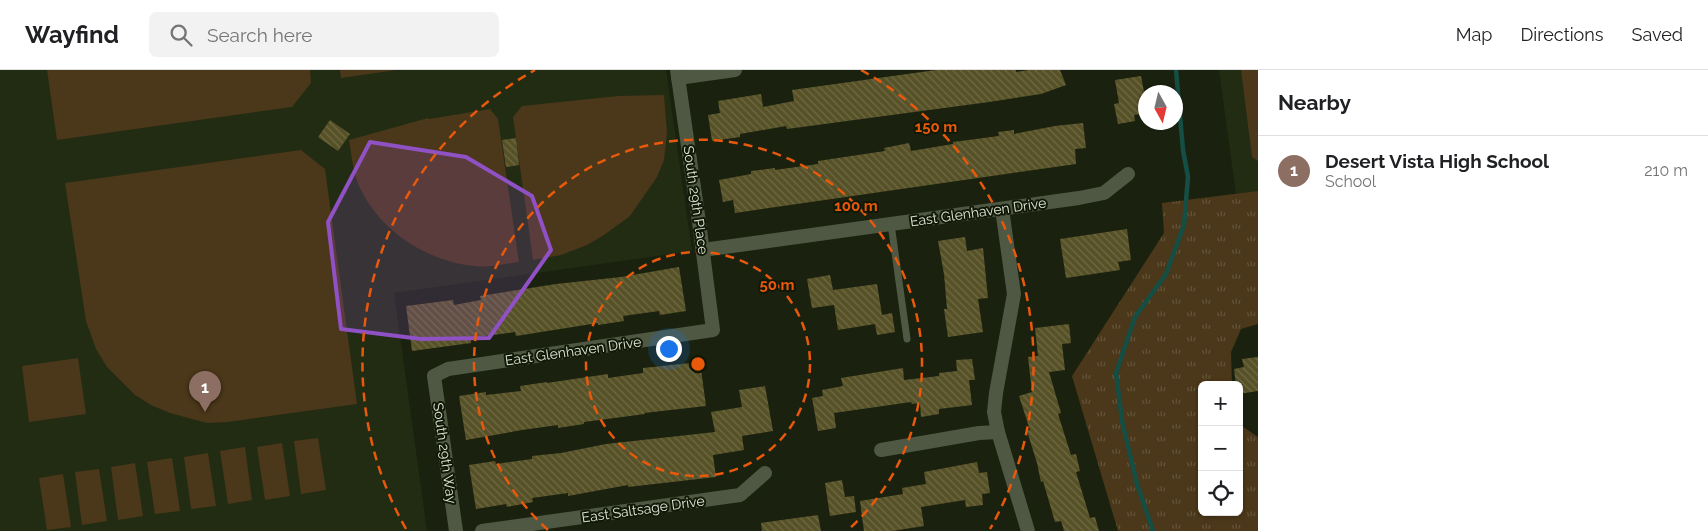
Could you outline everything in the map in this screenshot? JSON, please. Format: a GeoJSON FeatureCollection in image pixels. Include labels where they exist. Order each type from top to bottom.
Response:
{"type":"FeatureCollection","features":[{"type":"Feature","properties":{"kind":"street"},"geometry":{"type":"LineString","coordinates":[[678,74],[734,70]]}},
{"type":"Feature","properties":{"kind":"street","name":"South 29th Place"},"geometry":{"type":"LineString","coordinates":[[678,74],[713,330]]}},
{"type":"Feature","properties":{"kind":"street","name":"East Glenhaven Drive"},"geometry":{"type":"LineString","coordinates":[[703,250],[1104,193],[1128,174]]}},
{"type":"Feature","properties":{"kind":"street"},"geometry":{"type":"LineString","coordinates":[[1002,209],[1014,294],[994,412],[998,432],[1028,531]]}},
{"type":"Feature","properties":{"kind":"street","name":"East Glenhaven Drive"},"geometry":{"type":"LineString","coordinates":[[434,376],[448,369],[713,330]]}},
{"type":"Feature","properties":{"kind":"street","name":"South 29th Way"},"geometry":{"type":"LineString","coordinates":[[434,376],[456,531]]}},
{"type":"Feature","properties":{"kind":"street"},"geometry":{"type":"LineString","coordinates":[[881,450],[979,433],[998,432]]}},
{"type":"Feature","properties":{"kind":"street","name":"East Saltsage Drive"},"geometry":{"type":"LineString","coordinates":[[482,531],[740,495],[765,473]]}},
{"type":"Feature","properties":{"kind":"lane"},"geometry":{"type":"LineString","coordinates":[[891,224],[907,339]]}},
{"type":"Feature","properties":{"kind":"highlighted area"},"geometry":{"type":"Polygon","coordinates":[[[370,142],[466,157],[532,196],[551,250],[489,338],[421,339],[341,329],[328,222],[370,142]]]}},
{"type":"Feature","properties":{"kind":"shaded area"},"geometry":{"type":"Polygon","coordinates":[[[0,70],[666,70],[692,251],[394,293],[427,531],[0,531],[0,70]]]}},
{"type":"Feature","properties":{"kind":"shaded area"},"geometry":{"type":"Polygon","coordinates":[[[1219,70],[1258,70],[1258,191],[1236,194],[1219,70]]]}},
{"type":"Feature","properties":{"kind":"green space"},"geometry":{"type":"Polygon","coordinates":[[[47,70],[310,70],[311,83],[292,107],[57,140],[47,70]]]}},
{"type":"Feature","properties":{"kind":"green space"},"geometry":{"type":"Polygon","coordinates":[[[340,70],[396,70],[341,78],[340,70]]]}},
{"type":"Feature","properties":{"kind":"green space"},"geometry":{"type":"Polygon","coordinates":[[[1241,70],[1258,70],[1258,161],[1252,157],[1241,70]]]}},
{"type":"Feature","properties":{"kind":"green space"},"geometry":{"type":"Polygon","coordinates":[[[664,95],[667,133],[664,160],[657,177],[630,216],[587,245],[561,255],[533,260],[513,117],[522,106],[618,96],[664,95]]]}},
{"type":"Feature","properties":{"kind":"green space"},"geometry":{"type":"Polygon","coordinates":[[[490,109],[498,119],[519,262],[473,266],[456,263],[424,251],[394,232],[382,220],[371,207],[359,186],[353,166],[349,140],[428,118],[490,109]]]}},
{"type":"Feature","properties":{"kind":"green space"},"geometry":{"type":"Polygon","coordinates":[[[301,150],[325,169],[357,404],[228,422],[207,423],[170,413],[151,405],[135,395],[107,367],[96,349],[86,321],[65,183],[301,150]]]}},
{"type":"Feature","properties":{"kind":"green space"},"geometry":{"type":"Polygon","coordinates":[[[1258,191],[1258,324],[1241,329],[1231,352],[1232,381],[1198,381],[1198,516],[1243,516],[1243,427],[1258,437],[1258,531],[1118,531],[1072,376],[1164,233],[1162,203],[1258,191]]]}},
{"type":"Feature","properties":{"kind":"green space"},"geometry":{"type":"Polygon","coordinates":[[[78,358],[86,414],[29,422],[22,366],[78,358]]]}},
{"type":"Feature","properties":{"kind":"green space"},"geometry":{"type":"Polygon","coordinates":[[[318,438],[326,490],[301,494],[294,441],[318,438]]]}},
{"type":"Feature","properties":{"kind":"green space"},"geometry":{"type":"Polygon","coordinates":[[[282,443],[290,496],[265,500],[257,447],[282,443]]]}},
{"type":"Feature","properties":{"kind":"green space"},"geometry":{"type":"Polygon","coordinates":[[[245,447],[252,500],[228,504],[220,451],[245,447]]]}},
{"type":"Feature","properties":{"kind":"green space"},"geometry":{"type":"Polygon","coordinates":[[[208,453],[216,506],[191,509],[184,457],[208,453]]]}},
{"type":"Feature","properties":{"kind":"green space"},"geometry":{"type":"Polygon","coordinates":[[[172,458],[180,511],[155,514],[147,462],[172,458]]]}},
{"type":"Feature","properties":{"kind":"green space"},"geometry":{"type":"Polygon","coordinates":[[[135,463],[143,516],[118,520],[111,467],[135,463]]]}},
{"type":"Feature","properties":{"kind":"green space"},"geometry":{"type":"Polygon","coordinates":[[[99,469],[107,521],[82,525],[75,472],[99,469]]]}},
{"type":"Feature","properties":{"kind":"green space"},"geometry":{"type":"Polygon","coordinates":[[[63,474],[71,527],[47,530],[39,478],[63,474]]]}},
{"type":"Feature","properties":{"kind":"building"},"geometry":{"type":"Polygon","coordinates":[[[936,70],[1016,70],[1016,72],[1060,70],[1066,85],[1041,94],[787,129],[786,126],[740,134],[740,137],[712,141],[708,115],[720,113],[718,101],[761,94],[763,107],[794,101],[792,90],[936,70]]]}},
{"type":"Feature","properties":{"kind":"building"},"geometry":{"type":"Polygon","coordinates":[[[1141,76],[1143,85],[1138,85],[1138,114],[1134,115],[1135,121],[1118,124],[1114,104],[1119,103],[1115,80],[1141,76]]]}},
{"type":"Feature","properties":{"kind":"building"},"geometry":{"type":"Polygon","coordinates":[[[330,120],[350,134],[338,151],[318,137],[330,120]]]}},
{"type":"Feature","properties":{"kind":"building"},"geometry":{"type":"Polygon","coordinates":[[[1083,123],[1086,148],[1075,149],[1076,164],[735,213],[733,200],[723,202],[719,180],[751,174],[751,171],[818,164],[818,161],[885,151],[884,148],[909,143],[911,151],[953,144],[953,142],[999,136],[998,132],[1014,130],[1014,134],[1083,123]]]}},
{"type":"Feature","properties":{"kind":"building"},"geometry":{"type":"Polygon","coordinates":[[[516,138],[519,165],[506,167],[502,140],[516,138]]]}},
{"type":"Feature","properties":{"kind":"building"},"geometry":{"type":"Polygon","coordinates":[[[1127,229],[1131,260],[1118,262],[1120,270],[1066,278],[1060,239],[1127,229]]]}},
{"type":"Feature","properties":{"kind":"building"},"geometry":{"type":"Polygon","coordinates":[[[965,237],[967,251],[983,248],[988,298],[978,299],[983,332],[948,337],[944,309],[947,309],[944,274],[938,241],[965,237]]]}},
{"type":"Feature","properties":{"kind":"building"},"geometry":{"type":"Polygon","coordinates":[[[679,267],[686,311],[660,315],[659,311],[623,316],[624,321],[598,325],[598,323],[516,336],[515,332],[471,338],[471,343],[412,351],[406,306],[453,300],[454,305],[481,300],[480,296],[556,284],[621,277],[679,267]]]}},
{"type":"Feature","properties":{"kind":"building"},"geometry":{"type":"Polygon","coordinates":[[[830,275],[833,290],[877,284],[882,315],[892,313],[895,332],[877,335],[875,324],[838,330],[834,305],[812,308],[807,279],[830,275]]]}},
{"type":"Feature","properties":{"kind":"building"},"geometry":{"type":"Polygon","coordinates":[[[1069,324],[1071,343],[1062,344],[1065,370],[1049,372],[1061,413],[1058,414],[1071,455],[1076,454],[1080,471],[1076,472],[1090,518],[1095,517],[1099,531],[1064,531],[1061,521],[1055,522],[1043,481],[1041,482],[1027,431],[1030,430],[1019,396],[1032,392],[1028,357],[1038,356],[1035,328],[1069,324]]]}},
{"type":"Feature","properties":{"kind":"building"},"geometry":{"type":"Polygon","coordinates":[[[1258,357],[1258,391],[1243,393],[1243,381],[1236,381],[1234,369],[1244,367],[1242,359],[1258,357]]]}},
{"type":"Feature","properties":{"kind":"building"},"geometry":{"type":"Polygon","coordinates":[[[972,359],[975,380],[969,380],[972,405],[939,409],[939,414],[921,417],[920,403],[912,404],[911,402],[834,413],[836,428],[818,431],[812,398],[823,396],[822,390],[843,386],[841,378],[903,368],[904,380],[939,376],[939,373],[957,371],[956,360],[972,359]]]}},
{"type":"Feature","properties":{"kind":"building"},"geometry":{"type":"Polygon","coordinates":[[[700,362],[706,406],[644,413],[558,428],[558,425],[522,430],[466,440],[459,396],[486,392],[486,395],[521,391],[520,386],[608,374],[608,378],[643,373],[643,368],[700,362]]]}},
{"type":"Feature","properties":{"kind":"building"},"geometry":{"type":"Polygon","coordinates":[[[765,386],[773,431],[742,436],[744,450],[713,455],[716,477],[628,487],[628,485],[568,496],[568,493],[532,498],[533,502],[507,507],[506,504],[476,509],[469,465],[495,461],[496,464],[532,459],[532,456],[561,453],[606,444],[715,432],[711,412],[742,407],[739,390],[765,386]]]}},
{"type":"Feature","properties":{"kind":"building"},"geometry":{"type":"Polygon","coordinates":[[[977,462],[979,473],[987,472],[990,493],[982,494],[983,505],[966,507],[965,500],[921,507],[924,526],[892,531],[864,531],[860,501],[903,494],[902,488],[926,484],[924,472],[977,462]]]}},
{"type":"Feature","properties":{"kind":"building"},"geometry":{"type":"Polygon","coordinates":[[[842,480],[845,497],[854,496],[856,512],[830,516],[825,483],[842,480]]]}},
{"type":"Feature","properties":{"kind":"building"},"geometry":{"type":"Polygon","coordinates":[[[818,515],[821,531],[762,531],[761,523],[818,515]]]}},
{"type":"Feature","properties":{"kind":"waterway"},"geometry":{"type":"LineString","coordinates":[[1153,531],[1137,484],[1122,421],[1116,373],[1135,317],[1166,274],[1184,225],[1188,177],[1183,150],[1176,70]]}},
{"type":"Feature","properties":{"kind":"place","name":"Desert Vista High School"},"geometry":{"type":"Point","coordinates":[205,412]}}]}
